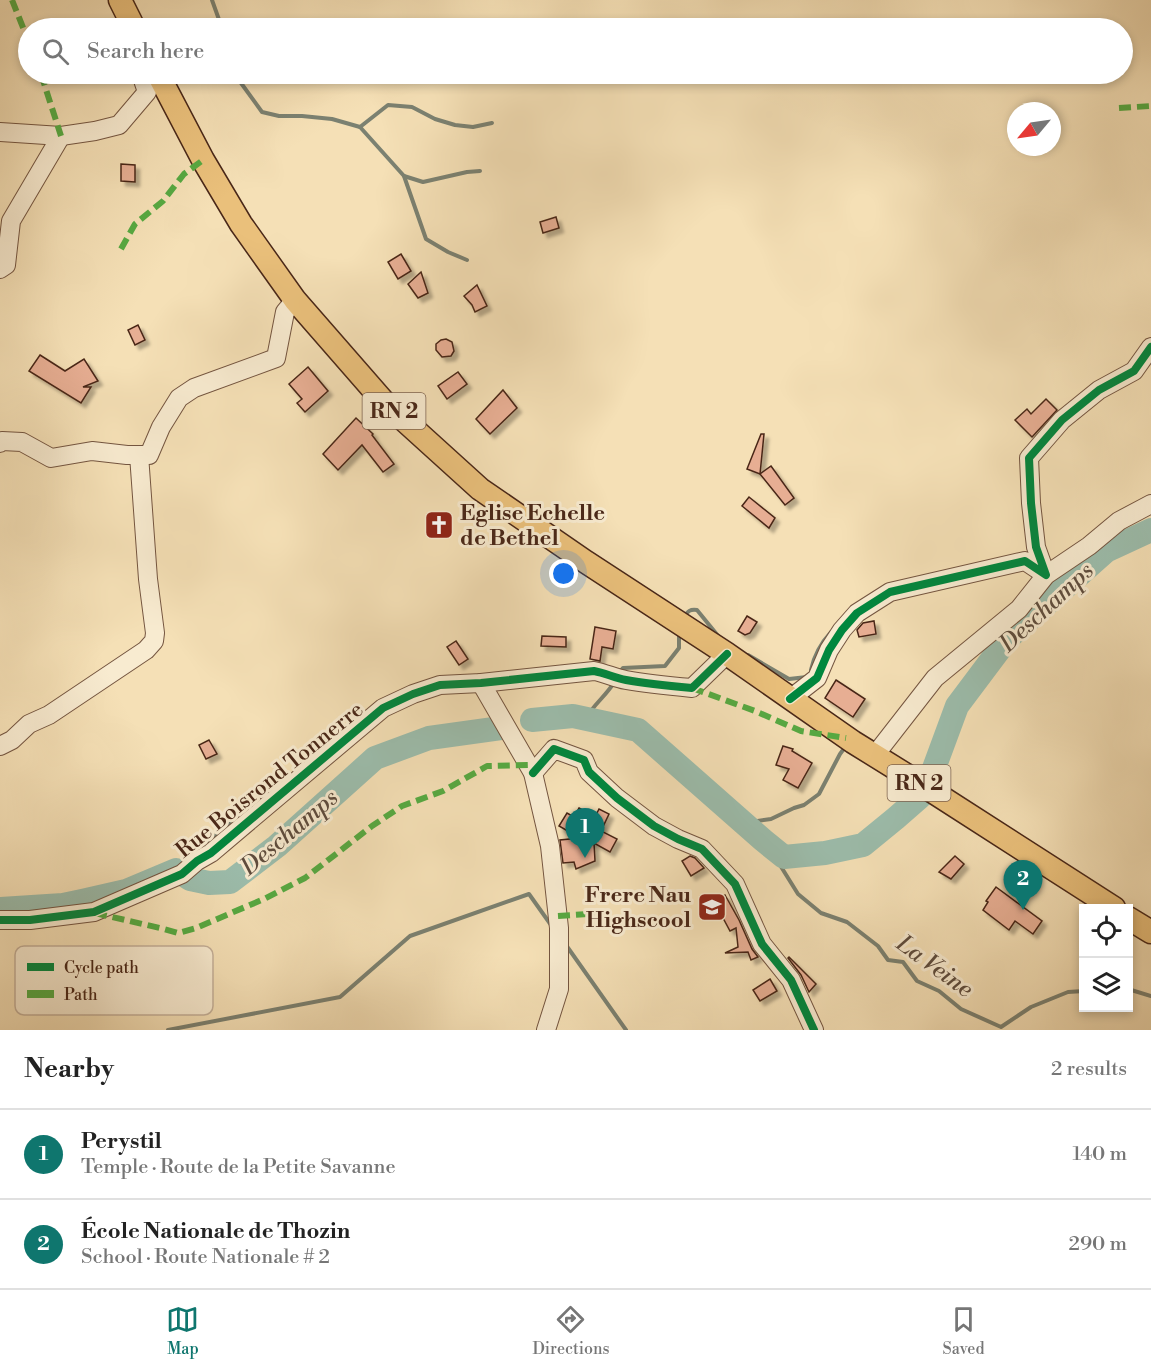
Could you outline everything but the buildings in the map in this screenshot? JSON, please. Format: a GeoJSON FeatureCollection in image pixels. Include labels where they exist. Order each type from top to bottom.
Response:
{"type":"FeatureCollection","features":[{"type":"Feature","properties":{"kind":"main road"},"geometry":{"type":"LineString","coordinates":[[121,3],[129,18]]}},
{"type":"Feature","properties":{"kind":"main road","name":"RN 2"},"geometry":{"type":"LineString","coordinates":[[163,84],[203,160],[241,224],[295,300],[384,402],[480,489],[586,562],[727,654],[790,699],[1106,904]]}},
{"type":"Feature","properties":{"kind":"main road"},"geometry":{"type":"LineString","coordinates":[[1133,921],[1151,932]]}},
{"type":"Feature","properties":{"kind":"street"},"geometry":{"type":"LineString","coordinates":[[121,3],[126,18]]}},
{"type":"Feature","properties":{"kind":"street"},"geometry":{"type":"LineString","coordinates":[[0,132],[62,136],[95,131],[119,124],[147,92],[144,84]]}},
{"type":"Feature","properties":{"kind":"street"},"geometry":{"type":"LineString","coordinates":[[0,269],[6,265],[11,221],[62,136]]}},
{"type":"Feature","properties":{"kind":"street"},"geometry":{"type":"LineString","coordinates":[[0,443],[2,441],[22,442],[51,458],[92,451],[149,455],[161,427],[178,398],[194,388],[276,358],[285,312],[295,300]]}},
{"type":"Feature","properties":{"kind":"street"},"geometry":{"type":"LineString","coordinates":[[1046,576],[1036,547],[1029,458],[1062,420],[1089,397],[1134,371],[1151,347]]}},
{"type":"Feature","properties":{"kind":"street"},"geometry":{"type":"LineString","coordinates":[[0,746],[12,740],[29,724],[49,715],[146,650],[154,641],[140,455]]}},
{"type":"Feature","properties":{"kind":"street"},"geometry":{"type":"LineString","coordinates":[[875,755],[935,678],[1019,609],[1046,576],[1089,546],[1119,521],[1151,504]]}},
{"type":"Feature","properties":{"kind":"street"},"geometry":{"type":"LineString","coordinates":[[790,699],[817,678],[829,650],[857,613],[890,592],[1025,561],[1046,576]]}},
{"type":"Feature","properties":{"kind":"street","name":"Rue Boisrond Tonnerre"},"geometry":{"type":"LineString","coordinates":[[0,920],[30,920],[94,912],[182,874],[207,856],[383,708],[421,690],[440,685],[594,671],[604,672],[623,680],[692,688],[727,654]]}},
{"type":"Feature","properties":{"kind":"street"},"geometry":{"type":"LineString","coordinates":[[481,683],[533,773],[550,846],[559,928],[559,989],[546,1030]]}},
{"type":"Feature","properties":{"kind":"street"},"geometry":{"type":"LineString","coordinates":[[533,773],[554,749],[584,760],[590,772],[618,798],[654,826],[702,849],[735,884],[762,944],[790,980],[814,1030]]}},
{"type":"Feature","properties":{"kind":"waterway"},"geometry":{"type":"LineString","coordinates":[[212,0],[218,18]]}},
{"type":"Feature","properties":{"kind":"waterway"},"geometry":{"type":"LineString","coordinates":[[242,84],[262,112],[279,116],[332,119],[360,127],[404,176],[423,182],[480,171]]}},
{"type":"Feature","properties":{"kind":"waterway"},"geometry":{"type":"LineString","coordinates":[[360,127],[388,105],[412,107],[435,119],[455,125],[473,127],[492,123]]}},
{"type":"Feature","properties":{"kind":"waterway"},"geometry":{"type":"LineString","coordinates":[[404,176],[426,239],[467,260]]}},
{"type":"Feature","properties":{"kind":"waterway","name":"Deschamps"},"geometry":{"type":"LineString","coordinates":[[933,771],[957,706],[1008,638],[1106,551],[1151,530]]}},
{"type":"Feature","properties":{"kind":"waterway"},"geometry":{"type":"LineString","coordinates":[[684,617],[689,611],[697,610],[719,637]]}},
{"type":"Feature","properties":{"kind":"waterway"},"geometry":{"type":"LineString","coordinates":[[811,670],[818,650],[831,632]]}},
{"type":"Feature","properties":{"kind":"waterway"},"geometry":{"type":"LineString","coordinates":[[620,672],[623,668],[665,666],[679,648],[679,634]]}},
{"type":"Feature","properties":{"kind":"waterway"},"geometry":{"type":"LineString","coordinates":[[748,655],[789,679],[807,677]]}},
{"type":"Feature","properties":{"kind":"waterway"},"geometry":{"type":"LineString","coordinates":[[586,718],[615,681]]}},
{"type":"Feature","properties":{"kind":"waterway","name":"Deschamps"},"geometry":{"type":"LineString","coordinates":[[532,720],[573,716],[638,730],[784,857],[825,853],[863,845],[920,797]]}},
{"type":"Feature","properties":{"kind":"waterway","name":"Deschamps"},"geometry":{"type":"LineString","coordinates":[[0,909],[63,905],[82,901],[126,891],[176,870],[190,879],[209,883],[230,882],[277,846],[375,758],[429,738],[501,728]]}},
{"type":"Feature","properties":{"kind":"waterway"},"geometry":{"type":"LineString","coordinates":[[744,823],[771,819],[804,805],[819,794],[846,746]]}},
{"type":"Feature","properties":{"kind":"waterway"},"geometry":{"type":"LineString","coordinates":[[165,873],[207,844],[222,829],[261,799]]}},
{"type":"Feature","properties":{"kind":"waterway","name":"La Veine"},"geometry":{"type":"LineString","coordinates":[[763,840],[798,894],[821,913],[847,922],[878,946],[888,960],[903,962],[917,981],[939,991],[961,1009],[1001,1027],[1031,1007],[1068,992],[1079,991]]}},
{"type":"Feature","properties":{"kind":"waterway"},"geometry":{"type":"LineString","coordinates":[[168,1030],[340,997],[410,936],[529,894],[551,925]]}},
{"type":"Feature","properties":{"kind":"waterway"},"geometry":{"type":"LineString","coordinates":[[566,945],[626,1030]]}},
{"type":"Feature","properties":{"kind":"waterway","name":"La Veine"},"geometry":{"type":"LineString","coordinates":[[1133,991],[1151,996]]}},
{"type":"Feature","properties":{"kind":"marked path"},"geometry":{"type":"LineString","coordinates":[[12,0],[19,18]]}},
{"type":"Feature","properties":{"kind":"marked path"},"geometry":{"type":"LineString","coordinates":[[44,84],[61,136]]}},
{"type":"Feature","properties":{"kind":"marked path"},"geometry":{"type":"LineString","coordinates":[[1119,108],[1151,106]]}},
{"type":"Feature","properties":{"kind":"marked path"},"geometry":{"type":"LineString","coordinates":[[121,249],[135,224],[163,201],[184,174],[203,160]]}},
{"type":"Feature","properties":{"kind":"marked path"},"geometry":{"type":"LineString","coordinates":[[692,688],[801,731],[846,738]]}},
{"type":"Feature","properties":{"kind":"marked path"},"geometry":{"type":"LineString","coordinates":[[95,913],[178,933],[196,928],[264,899],[305,878],[372,826],[402,806],[443,791],[487,766],[528,765]]}},
{"type":"Feature","properties":{"kind":"marked path"},"geometry":{"type":"LineString","coordinates":[[558,916],[588,914],[605,917],[617,935]]}},
{"type":"Feature","properties":{"kind":"cycle path"},"geometry":{"type":"LineString","coordinates":[[790,699],[817,678],[829,650],[857,613],[890,592],[1025,561],[1046,575],[1036,547],[1029,458],[1062,420],[1099,390],[1134,371],[1151,347]]}},
{"type":"Feature","properties":{"kind":"cycle path"},"geometry":{"type":"LineString","coordinates":[[0,920],[30,920],[94,912],[182,874],[211,853],[383,708],[413,694],[440,685],[594,671],[626,680],[692,688],[727,654]]}},
{"type":"Feature","properties":{"kind":"cycle path"},"geometry":{"type":"LineString","coordinates":[[533,773],[554,749],[584,760],[589,772],[617,798],[654,826],[702,849],[735,884],[762,944],[791,980],[814,1030]]}},
{"type":"Feature","properties":{"kind":"place","name":"Eglise Echelle de Bethel"},"geometry":{"type":"Point","coordinates":[439,525]}},
{"type":"Feature","properties":{"kind":"place","name":"Perystil"},"geometry":{"type":"Point","coordinates":[585,858]}},
{"type":"Feature","properties":{"kind":"place","name":"Frere Nau Highscool"},"geometry":{"type":"Point","coordinates":[712,907]}},
{"type":"Feature","properties":{"kind":"place","name":"École Nationale de Thozin"},"geometry":{"type":"Point","coordinates":[1023,910]}}]}
